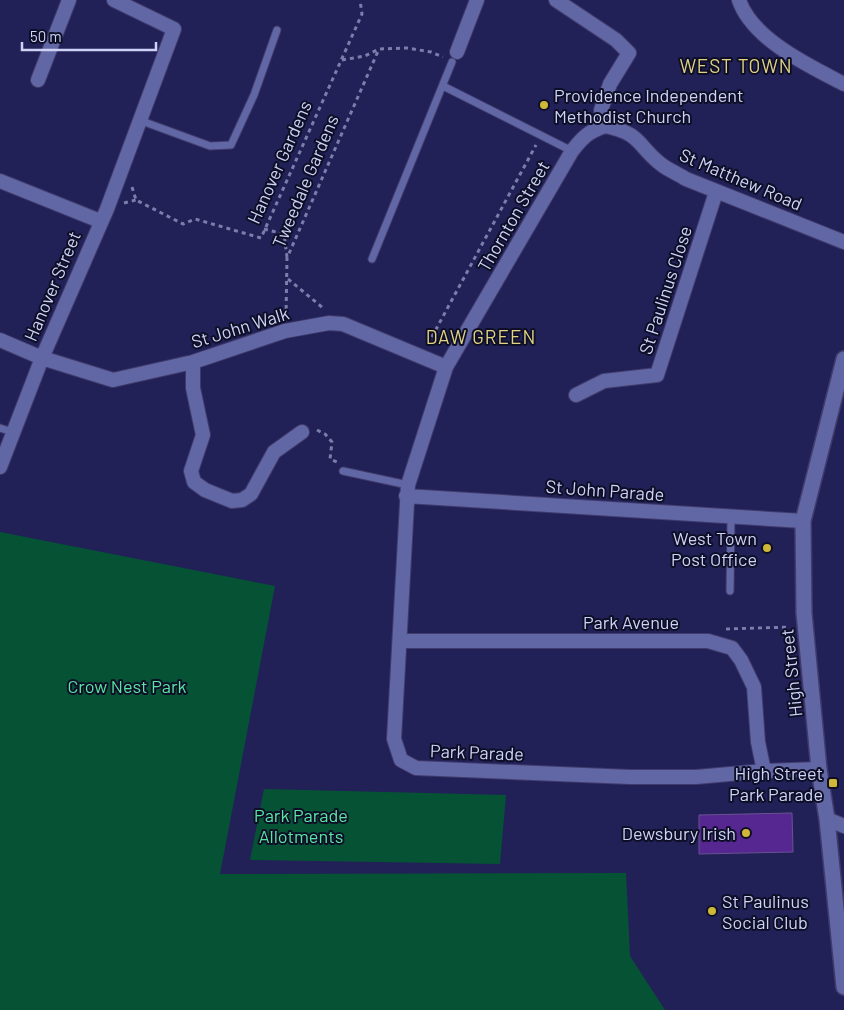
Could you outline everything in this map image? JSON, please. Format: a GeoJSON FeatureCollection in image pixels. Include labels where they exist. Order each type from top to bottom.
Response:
{"type":"FeatureCollection","features":[{"type":"Feature","properties":{"kind":"street"},"geometry":{"type":"LineString","coordinates":[[38,80],[69,0]]}},
{"type":"Feature","properties":{"kind":"street","name":"Hanover Street"},"geometry":{"type":"LineString","coordinates":[[0,467],[42,358],[100,221],[107,209],[174,29],[114,0]]}},
{"type":"Feature","properties":{"kind":"street"},"geometry":{"type":"LineString","coordinates":[[455,57],[477,0]]}},
{"type":"Feature","properties":{"kind":"street"},"geometry":{"type":"LineString","coordinates":[[556,0],[616,40],[629,53],[610,84],[601,110],[605,126]]}},
{"type":"Feature","properties":{"kind":"street"},"geometry":{"type":"LineString","coordinates":[[740,0],[743,10],[759,32],[816,70],[844,84]]}},
{"type":"Feature","properties":{"kind":"street","name":"Thornton Street"},"geometry":{"type":"LineString","coordinates":[[407,490],[446,367],[572,151],[582,137],[593,130],[605,126]]}},
{"type":"Feature","properties":{"kind":"street","name":"St Matthew Road"},"geometry":{"type":"LineString","coordinates":[[605,126],[625,130],[635,136],[661,164],[686,179],[844,242]]}},
{"type":"Feature","properties":{"kind":"street"},"geometry":{"type":"LineString","coordinates":[[0,181],[100,221]]}},
{"type":"Feature","properties":{"kind":"street","name":"St Paulinus Close"},"geometry":{"type":"LineString","coordinates":[[576,395],[604,381],[657,376],[716,192]]}},
{"type":"Feature","properties":{"kind":"street","name":"St John Walk"},"geometry":{"type":"LineString","coordinates":[[0,340],[42,358],[113,380],[193,362],[285,331],[329,323],[343,324],[446,367]]}},
{"type":"Feature","properties":{"kind":"street","name":"High Street"},"geometry":{"type":"LineString","coordinates":[[844,359],[803,521],[805,626],[844,987]]}},
{"type":"Feature","properties":{"kind":"street"},"geometry":{"type":"LineString","coordinates":[[193,362],[193,388],[204,435],[191,471],[194,482],[205,490],[232,501],[242,500],[251,494],[274,452],[302,432]]}},
{"type":"Feature","properties":{"kind":"street","name":"St John Parade"},"geometry":{"type":"LineString","coordinates":[[407,490],[731,517],[803,521]]}},
{"type":"Feature","properties":{"kind":"street","name":"Park Parade"},"geometry":{"type":"LineString","coordinates":[[407,490],[394,739],[401,760],[416,768],[630,777],[696,777],[764,770],[819,769]]}},
{"type":"Feature","properties":{"kind":"street","name":"Park Avenue"},"geometry":{"type":"LineString","coordinates":[[400,641],[708,641],[732,648],[741,660],[754,687],[758,742],[764,770]]}},
{"type":"Feature","properties":{"kind":"street"},"geometry":{"type":"LineString","coordinates":[[827,819],[844,826]]}},
{"type":"Feature","properties":{"kind":"lane"},"geometry":{"type":"LineString","coordinates":[[140,120],[210,146],[230,145],[254,96],[278,30]]}},
{"type":"Feature","properties":{"kind":"lane"},"geometry":{"type":"LineString","coordinates":[[372,259],[455,57]]}},
{"type":"Feature","properties":{"kind":"lane"},"geometry":{"type":"LineString","coordinates":[[443,86],[572,151]]}},
{"type":"Feature","properties":{"kind":"lane"},"geometry":{"type":"LineString","coordinates":[[0,428],[14,432]]}},
{"type":"Feature","properties":{"kind":"lane"},"geometry":{"type":"LineString","coordinates":[[343,471],[407,490]]}},
{"type":"Feature","properties":{"kind":"lane"},"geometry":{"type":"LineString","coordinates":[[730,590],[731,517]]}},
{"type":"Feature","properties":{"kind":"path","name":"Hanover Gardens"},"geometry":{"type":"LineString","coordinates":[[119,176],[133,187],[136,200],[183,224],[194,219],[261,238],[362,14],[360,0]]}},
{"type":"Feature","properties":{"kind":"path"},"geometry":{"type":"LineString","coordinates":[[342,60],[364,56],[379,49],[407,48],[455,57]]}},
{"type":"Feature","properties":{"kind":"path","name":"Tweedale Gardens"},"geometry":{"type":"LineString","coordinates":[[285,331],[288,279],[287,258],[379,49]]}},
{"type":"Feature","properties":{"kind":"path"},"geometry":{"type":"LineString","coordinates":[[421,356],[542,136]]}},
{"type":"Feature","properties":{"kind":"path"},"geometry":{"type":"LineString","coordinates":[[264,229],[284,234],[287,258]]}},
{"type":"Feature","properties":{"kind":"path"},"geometry":{"type":"LineString","coordinates":[[288,279],[343,324]]}},
{"type":"Feature","properties":{"kind":"path"},"geometry":{"type":"LineString","coordinates":[[302,432],[313,429],[325,434],[332,442],[330,459],[345,465],[343,471]]}},
{"type":"Feature","properties":{"kind":"path"},"geometry":{"type":"LineString","coordinates":[[708,641],[713,629],[805,626]]}},
{"type":"Feature","properties":{"kind":"green space","name":"Crow Nest Park"},"geometry":{"type":"Polygon","coordinates":[[[0,532],[275,586],[220,874],[626,873],[630,956],[665,1010],[0,1010],[0,532]]]}},
{"type":"Feature","properties":{"kind":"green space","name":"Park Parade Allotments"},"geometry":{"type":"Polygon","coordinates":[[[264,789],[506,795],[500,864],[250,860],[264,789]]]}},
{"type":"Feature","properties":{"kind":"building","name":"Dewsbury Irish"},"geometry":{"type":"Polygon","coordinates":[[[792,813],[793,852],[699,854],[699,815],[792,813]]]}},
{"type":"Feature","properties":{"kind":"place","name":"Providence Independent Methodist Church"},"geometry":{"type":"Point","coordinates":[544,105]}},
{"type":"Feature","properties":{"kind":"place","name":"West Town Post Office"},"geometry":{"type":"Point","coordinates":[767,548]}},
{"type":"Feature","properties":{"kind":"place","name":"High Street Park Parade"},"geometry":{"type":"Point","coordinates":[833,783]}},
{"type":"Feature","properties":{"kind":"place","name":"Dewsbury Irish"},"geometry":{"type":"Point","coordinates":[746,833]}},
{"type":"Feature","properties":{"kind":"place","name":"St Paulinus Social Club"},"geometry":{"type":"Point","coordinates":[712,911]}},
{"type":"Feature","properties":{"kind":"district","name":"WEST TOWN"},"geometry":{"type":"Point","coordinates":[736,65]}},
{"type":"Feature","properties":{"kind":"district","name":"DAW GREEN"},"geometry":{"type":"Point","coordinates":[481,336]}}]}
